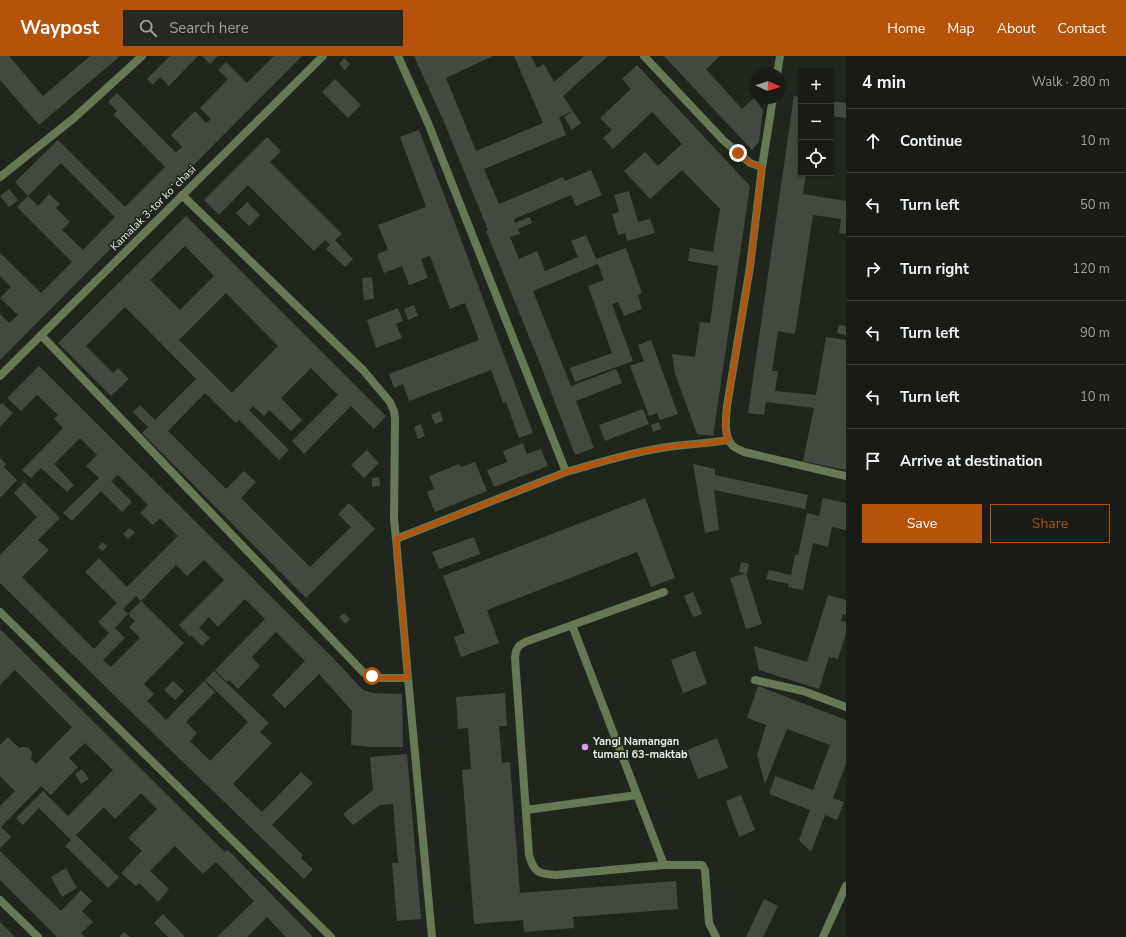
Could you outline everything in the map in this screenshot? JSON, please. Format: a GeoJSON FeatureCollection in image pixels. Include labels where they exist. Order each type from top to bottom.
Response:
{"type":"FeatureCollection","features":[{"type":"Feature","properties":{"kind":"street"},"geometry":{"type":"LineString","coordinates":[[0,177],[74,118],[142,56]]}},
{"type":"Feature","properties":{"kind":"street","name":"Kamalak 3-tor koʻchasi"},"geometry":{"type":"LineString","coordinates":[[0,376],[323,56]]}},
{"type":"Feature","properties":{"kind":"street"},"geometry":{"type":"LineString","coordinates":[[398,56],[428,123],[566,472]]}},
{"type":"Feature","properties":{"kind":"street"},"geometry":{"type":"LineString","coordinates":[[644,56],[723,140],[750,163],[762,167]]}},
{"type":"Feature","properties":{"kind":"street"},"geometry":{"type":"LineString","coordinates":[[778,68],[780,56]]}},
{"type":"Feature","properties":{"kind":"street"},"geometry":{"type":"LineString","coordinates":[[772,104],[762,167],[750,268],[725,426],[728,440],[733,447],[744,452],[846,476]]}},
{"type":"Feature","properties":{"kind":"street"},"geometry":{"type":"LineString","coordinates":[[182,195],[363,370],[390,402],[394,410],[394,519],[432,937]]}},
{"type":"Feature","properties":{"kind":"street"},"geometry":{"type":"LineString","coordinates":[[41,335],[364,673],[380,678],[408,678]]}},
{"type":"Feature","properties":{"kind":"street"},"geometry":{"type":"LineString","coordinates":[[396,539],[566,472],[634,453],[682,445],[703,444],[728,440]]}},
{"type":"Feature","properties":{"kind":"street"},"geometry":{"type":"LineString","coordinates":[[664,592],[525,642],[516,651],[515,658],[529,855],[532,866],[538,872],[545,875],[664,865],[702,865],[705,870],[709,923],[716,937]]}},
{"type":"Feature","properties":{"kind":"street"},"geometry":{"type":"LineString","coordinates":[[0,612],[331,937]]}},
{"type":"Feature","properties":{"kind":"street"},"geometry":{"type":"LineString","coordinates":[[572,625],[664,865]]}},
{"type":"Feature","properties":{"kind":"street"},"geometry":{"type":"LineString","coordinates":[[755,680],[804,691],[846,707]]}},
{"type":"Feature","properties":{"kind":"street"},"geometry":{"type":"LineString","coordinates":[[526,810],[637,795]]}},
{"type":"Feature","properties":{"kind":"street"},"geometry":{"type":"LineString","coordinates":[[823,937],[846,886]]}},
{"type":"Feature","properties":{"kind":"street"},"geometry":{"type":"LineString","coordinates":[[0,900],[38,937]]}},
{"type":"Feature","properties":{"kind":"building"},"geometry":{"type":"Polygon","coordinates":[[[0,56],[9,56],[43,96],[90,56],[120,56],[39,125],[0,80],[0,56]]]}},
{"type":"Feature","properties":{"kind":"building"},"geometry":{"type":"Polygon","coordinates":[[[170,56],[198,56],[169,86],[160,77],[153,85],[147,79],[170,56]]]}},
{"type":"Feature","properties":{"kind":"building"},"geometry":{"type":"Polygon","coordinates":[[[202,56],[218,56],[210,64],[202,56]]]}},
{"type":"Feature","properties":{"kind":"building"},"geometry":{"type":"Polygon","coordinates":[[[274,56],[302,56],[0,360],[0,314],[9,323],[18,315],[0,298],[11,287],[0,276],[0,253],[41,293],[72,262],[17,207],[28,196],[15,182],[58,140],[125,207],[165,167],[114,115],[117,111],[108,102],[117,93],[176,153],[182,147],[171,135],[195,111],[206,123],[211,119],[200,108],[228,79],[218,70],[226,62],[247,83],[274,56]],[[61,163],[28,196],[38,206],[49,194],[60,204],[56,208],[70,222],[62,230],[83,250],[115,217],[61,163]]]}},
{"type":"Feature","properties":{"kind":"building"},"geometry":{"type":"Polygon","coordinates":[[[414,56],[493,56],[446,78],[476,151],[543,123],[514,56],[531,56],[537,68],[544,64],[554,82],[584,56],[608,56],[563,96],[573,111],[559,117],[566,135],[484,169],[499,204],[563,177],[565,181],[591,170],[602,195],[576,206],[571,195],[514,219],[515,223],[530,217],[532,223],[518,229],[520,234],[510,237],[519,259],[537,251],[545,271],[578,257],[571,241],[586,235],[596,259],[626,248],[642,293],[638,295],[642,309],[624,316],[618,302],[612,304],[633,361],[575,382],[570,368],[612,353],[588,286],[604,280],[598,264],[533,291],[571,386],[616,369],[622,383],[576,401],[594,448],[575,455],[541,366],[486,231],[488,230],[444,122],[414,56]]]}},
{"type":"Feature","properties":{"kind":"building"},"geometry":{"type":"Polygon","coordinates":[[[664,56],[720,56],[706,69],[742,109],[750,102],[750,104],[758,104],[763,110],[759,142],[752,150],[664,56]]]}},
{"type":"Feature","properties":{"kind":"building"},"geometry":{"type":"Polygon","coordinates":[[[344,58],[350,64],[345,70],[339,64],[344,58]]]}},
{"type":"Feature","properties":{"kind":"building"},"geometry":{"type":"Polygon","coordinates":[[[637,65],[750,186],[713,436],[697,434],[675,374],[672,354],[695,357],[700,322],[710,323],[718,266],[688,261],[690,248],[713,252],[720,209],[682,170],[650,199],[624,171],[645,152],[658,166],[682,144],[652,112],[613,149],[603,138],[612,130],[600,118],[631,89],[622,79],[637,65]]]}},
{"type":"Feature","properties":{"kind":"building"},"geometry":{"type":"Polygon","coordinates":[[[335,79],[361,105],[348,118],[322,92],[335,79]]]}},
{"type":"Feature","properties":{"kind":"building"},"geometry":{"type":"Polygon","coordinates":[[[794,96],[798,97],[798,176],[806,176],[803,194],[846,201],[846,234],[839,233],[841,219],[813,215],[795,334],[778,331],[772,371],[778,371],[775,391],[816,395],[826,337],[846,340],[846,470],[803,461],[814,408],[766,402],[764,415],[748,413],[794,96]]]}},
{"type":"Feature","properties":{"kind":"building"},"geometry":{"type":"Polygon","coordinates":[[[834,101],[846,103],[846,118],[834,116],[834,101]]]}},
{"type":"Feature","properties":{"kind":"building"},"geometry":{"type":"Polygon","coordinates":[[[573,111],[581,123],[572,130],[564,117],[573,111]]]}},
{"type":"Feature","properties":{"kind":"building"},"geometry":{"type":"Polygon","coordinates":[[[419,130],[533,433],[519,438],[506,402],[503,403],[491,370],[409,401],[403,384],[394,388],[389,374],[479,340],[465,303],[450,309],[430,256],[421,259],[428,278],[409,285],[402,266],[384,273],[377,254],[388,250],[378,225],[426,207],[400,137],[419,130]]]}},
{"type":"Feature","properties":{"kind":"building"},"geometry":{"type":"Polygon","coordinates":[[[267,137],[281,151],[270,162],[342,234],[335,240],[353,259],[345,267],[326,249],[330,245],[325,240],[314,251],[248,185],[219,215],[204,200],[267,137]]]}},
{"type":"Feature","properties":{"kind":"building"},"geometry":{"type":"Polygon","coordinates":[[[9,189],[18,200],[9,207],[0,196],[9,189]]]}},
{"type":"Feature","properties":{"kind":"building"},"geometry":{"type":"Polygon","coordinates":[[[629,191],[638,222],[650,219],[655,233],[627,241],[625,233],[618,235],[612,214],[619,212],[614,195],[629,191]]]}},
{"type":"Feature","properties":{"kind":"building"},"geometry":{"type":"Polygon","coordinates":[[[247,202],[260,215],[249,226],[236,213],[247,202]]]}},
{"type":"Feature","properties":{"kind":"building"},"geometry":{"type":"Polygon","coordinates":[[[186,216],[386,416],[374,429],[351,406],[304,454],[292,441],[338,395],[311,368],[281,398],[302,420],[291,431],[269,410],[264,416],[253,406],[249,410],[289,450],[279,460],[239,420],[236,423],[205,393],[168,431],[226,489],[244,471],[256,482],[241,498],[310,567],[351,527],[338,514],[349,503],[375,529],[306,598],[142,433],[148,427],[133,412],[140,405],[155,420],[196,379],[125,307],[86,346],[113,373],[118,368],[129,379],[111,396],[58,343],[186,216]],[[185,246],[150,280],[180,310],[214,276],[185,246]],[[226,293],[179,340],[232,393],[278,346],[226,293]]]}},
{"type":"Feature","properties":{"kind":"building"},"geometry":{"type":"Polygon","coordinates":[[[372,277],[374,299],[364,300],[362,278],[372,277]]]}},
{"type":"Feature","properties":{"kind":"building"},"geometry":{"type":"Polygon","coordinates":[[[414,305],[418,316],[408,320],[404,309],[414,305]]]}},
{"type":"Feature","properties":{"kind":"building"},"geometry":{"type":"Polygon","coordinates":[[[398,308],[403,321],[396,324],[402,338],[376,348],[367,320],[398,308]]]}},
{"type":"Feature","properties":{"kind":"building"},"geometry":{"type":"Polygon","coordinates":[[[839,325],[846,326],[846,335],[837,333],[839,325]]]}},
{"type":"Feature","properties":{"kind":"building"},"geometry":{"type":"Polygon","coordinates":[[[651,340],[678,414],[660,420],[657,413],[649,416],[630,366],[644,361],[638,345],[651,340]]]}},
{"type":"Feature","properties":{"kind":"building"},"geometry":{"type":"Polygon","coordinates":[[[39,366],[334,659],[363,690],[373,693],[402,694],[403,747],[351,745],[352,711],[319,674],[285,708],[272,695],[305,661],[276,632],[252,657],[260,666],[238,689],[229,680],[227,682],[215,670],[265,619],[245,599],[218,627],[209,617],[199,628],[210,638],[202,646],[191,635],[190,637],[179,625],[224,580],[204,560],[187,576],[176,565],[141,601],[184,643],[144,684],[154,694],[147,701],[166,720],[204,681],[215,692],[186,722],[197,733],[190,741],[210,761],[248,722],[205,680],[214,671],[269,723],[260,732],[272,743],[233,784],[262,812],[301,772],[313,783],[272,825],[303,855],[301,858],[313,869],[304,879],[0,583],[0,555],[37,517],[14,493],[24,482],[60,518],[38,540],[49,550],[22,577],[94,649],[109,633],[98,622],[117,603],[85,572],[99,558],[127,587],[178,536],[160,518],[153,525],[140,513],[148,505],[118,475],[111,481],[132,502],[122,512],[101,491],[72,521],[63,513],[99,478],[86,466],[97,455],[80,438],[54,464],[74,485],[67,492],[41,468],[31,478],[22,470],[63,428],[54,419],[58,415],[37,395],[21,411],[7,398],[39,366]],[[136,596],[123,609],[128,614],[141,601],[136,596]],[[128,614],[115,628],[125,638],[103,660],[111,667],[140,638],[129,627],[135,621],[128,614]]]}},
{"type":"Feature","properties":{"kind":"building"},"geometry":{"type":"Polygon","coordinates":[[[2,403],[13,413],[0,427],[0,405],[2,403]]]}},
{"type":"Feature","properties":{"kind":"building"},"geometry":{"type":"Polygon","coordinates":[[[643,409],[649,424],[605,441],[599,425],[643,409]]]}},
{"type":"Feature","properties":{"kind":"building"},"geometry":{"type":"Polygon","coordinates":[[[440,411],[443,421],[435,424],[431,415],[440,411]]]}},
{"type":"Feature","properties":{"kind":"building"},"geometry":{"type":"Polygon","coordinates":[[[659,422],[661,429],[653,432],[651,425],[659,422]]]}},
{"type":"Feature","properties":{"kind":"building"},"geometry":{"type":"Polygon","coordinates":[[[421,424],[425,436],[418,439],[414,427],[421,424]]]}},
{"type":"Feature","properties":{"kind":"building"},"geometry":{"type":"Polygon","coordinates":[[[523,443],[527,454],[541,449],[548,466],[494,487],[487,470],[507,462],[503,451],[523,443]]]}},
{"type":"Feature","properties":{"kind":"building"},"geometry":{"type":"Polygon","coordinates":[[[367,450],[379,463],[364,478],[351,465],[367,450]]]}},
{"type":"Feature","properties":{"kind":"building"},"geometry":{"type":"Polygon","coordinates":[[[0,458],[6,464],[4,467],[17,480],[0,498],[0,458]]]}},
{"type":"Feature","properties":{"kind":"building"},"geometry":{"type":"Polygon","coordinates":[[[475,462],[487,491],[435,512],[427,492],[434,489],[429,476],[459,464],[461,467],[475,462]]]}},
{"type":"Feature","properties":{"kind":"building"},"geometry":{"type":"Polygon","coordinates":[[[693,464],[715,469],[715,475],[808,495],[805,509],[714,490],[719,530],[705,533],[693,464]]]}},
{"type":"Feature","properties":{"kind":"building"},"geometry":{"type":"Polygon","coordinates":[[[379,477],[380,486],[372,487],[372,478],[379,477]]]}},
{"type":"Feature","properties":{"kind":"building"},"geometry":{"type":"Polygon","coordinates":[[[645,498],[675,578],[651,587],[637,552],[487,610],[499,643],[461,657],[454,637],[465,633],[443,576],[645,498]]]}},
{"type":"Feature","properties":{"kind":"building"},"geometry":{"type":"Polygon","coordinates":[[[823,498],[846,503],[846,530],[832,527],[828,547],[813,543],[803,590],[788,587],[789,584],[766,579],[769,570],[791,575],[795,555],[798,555],[807,513],[819,516],[823,498]]]}},
{"type":"Feature","properties":{"kind":"building"},"geometry":{"type":"Polygon","coordinates":[[[129,528],[135,532],[128,539],[123,534],[129,528]]]}},
{"type":"Feature","properties":{"kind":"building"},"geometry":{"type":"Polygon","coordinates":[[[474,537],[480,554],[439,569],[432,552],[474,537]]]}},
{"type":"Feature","properties":{"kind":"building"},"geometry":{"type":"Polygon","coordinates":[[[102,542],[107,546],[103,551],[98,547],[102,542]]]}},
{"type":"Feature","properties":{"kind":"building"},"geometry":{"type":"Polygon","coordinates":[[[741,562],[749,564],[747,574],[739,572],[741,562]]]}},
{"type":"Feature","properties":{"kind":"building"},"geometry":{"type":"Polygon","coordinates":[[[746,573],[762,624],[746,629],[730,578],[746,573]]]}},
{"type":"Feature","properties":{"kind":"building"},"geometry":{"type":"Polygon","coordinates":[[[693,592],[702,614],[693,617],[684,596],[693,592]]]}},
{"type":"Feature","properties":{"kind":"building"},"geometry":{"type":"Polygon","coordinates":[[[828,595],[846,600],[846,615],[843,614],[841,621],[846,622],[846,633],[838,659],[829,657],[819,689],[759,670],[754,646],[807,662],[828,595]]]}},
{"type":"Feature","properties":{"kind":"building"},"geometry":{"type":"Polygon","coordinates":[[[344,613],[350,619],[346,624],[339,617],[344,613]]]}},
{"type":"Feature","properties":{"kind":"building"},"geometry":{"type":"Polygon","coordinates":[[[0,629],[225,852],[228,850],[313,937],[286,937],[267,917],[247,937],[217,937],[254,901],[216,862],[203,874],[175,846],[150,871],[169,889],[158,902],[139,883],[136,886],[121,873],[142,851],[128,838],[157,809],[141,793],[115,819],[104,807],[76,835],[119,877],[108,888],[65,846],[71,840],[39,808],[23,825],[16,818],[43,791],[68,816],[113,770],[85,743],[69,758],[78,767],[51,795],[41,786],[1,827],[11,837],[0,848],[0,806],[15,791],[0,776],[0,745],[8,737],[19,748],[26,747],[30,749],[32,753],[31,759],[36,764],[72,727],[15,670],[0,685],[0,629]]]}},
{"type":"Feature","properties":{"kind":"building"},"geometry":{"type":"Polygon","coordinates":[[[695,651],[707,684],[683,693],[671,660],[695,651]]]}},
{"type":"Feature","properties":{"kind":"building"},"geometry":{"type":"Polygon","coordinates":[[[173,681],[184,691],[175,700],[164,690],[173,681]]]}},
{"type":"Feature","properties":{"kind":"building"},"geometry":{"type":"Polygon","coordinates":[[[758,686],[846,720],[846,764],[833,798],[844,802],[837,820],[825,815],[811,852],[799,840],[810,810],[769,794],[775,776],[813,790],[830,745],[787,729],[765,784],[757,755],[766,725],[747,718],[758,686]]]}},
{"type":"Feature","properties":{"kind":"building"},"geometry":{"type":"Polygon","coordinates":[[[505,693],[507,726],[499,726],[502,763],[510,762],[520,893],[676,881],[678,909],[573,917],[574,928],[524,932],[523,920],[474,924],[462,770],[471,769],[468,728],[458,729],[456,697],[505,693]]]}},
{"type":"Feature","properties":{"kind":"building"},"geometry":{"type":"Polygon","coordinates":[[[717,738],[728,768],[698,779],[687,750],[717,738]]]}},
{"type":"Feature","properties":{"kind":"building"},"geometry":{"type":"Polygon","coordinates":[[[407,754],[421,919],[397,921],[392,863],[398,863],[393,804],[380,805],[353,825],[343,814],[373,790],[370,757],[407,754]]]}},
{"type":"Feature","properties":{"kind":"building"},"geometry":{"type":"Polygon","coordinates":[[[82,769],[89,779],[81,784],[75,774],[82,769]]]}},
{"type":"Feature","properties":{"kind":"building"},"geometry":{"type":"Polygon","coordinates":[[[741,795],[755,830],[739,837],[726,801],[741,795]]]}},
{"type":"Feature","properties":{"kind":"building"},"geometry":{"type":"Polygon","coordinates":[[[0,851],[61,911],[81,890],[92,901],[82,911],[93,922],[81,933],[85,937],[57,937],[0,880],[0,851]]]}},
{"type":"Feature","properties":{"kind":"building"},"geometry":{"type":"Polygon","coordinates":[[[66,868],[77,888],[62,897],[51,877],[66,868]]]}},
{"type":"Feature","properties":{"kind":"building"},"geometry":{"type":"Polygon","coordinates":[[[764,899],[778,906],[763,937],[746,937],[764,899]]]}},
{"type":"Feature","properties":{"kind":"building"},"geometry":{"type":"Polygon","coordinates":[[[163,914],[185,937],[168,937],[154,923],[163,914]]]}},
{"type":"Feature","properties":{"kind":"building"},"geometry":{"type":"Polygon","coordinates":[[[0,922],[15,937],[0,937],[0,922]]]}},
{"type":"Feature","properties":{"kind":"building"},"geometry":{"type":"Polygon","coordinates":[[[124,932],[130,937],[119,937],[124,932]]]}},
{"type":"Feature","properties":{"kind":"place","name":"Yangi Namangan tumani 63-maktab"},"geometry":{"type":"Point","coordinates":[585,747]}},
{"type":"Feature","properties":{"kind":"route"},"geometry":{"type":"LineString","coordinates":[[372,676],[380,678],[408,678],[396,539],[566,472],[634,453],[682,445],[703,444],[728,440],[725,426],[727,406],[750,268],[762,167],[750,163],[738,153]]}}]}
